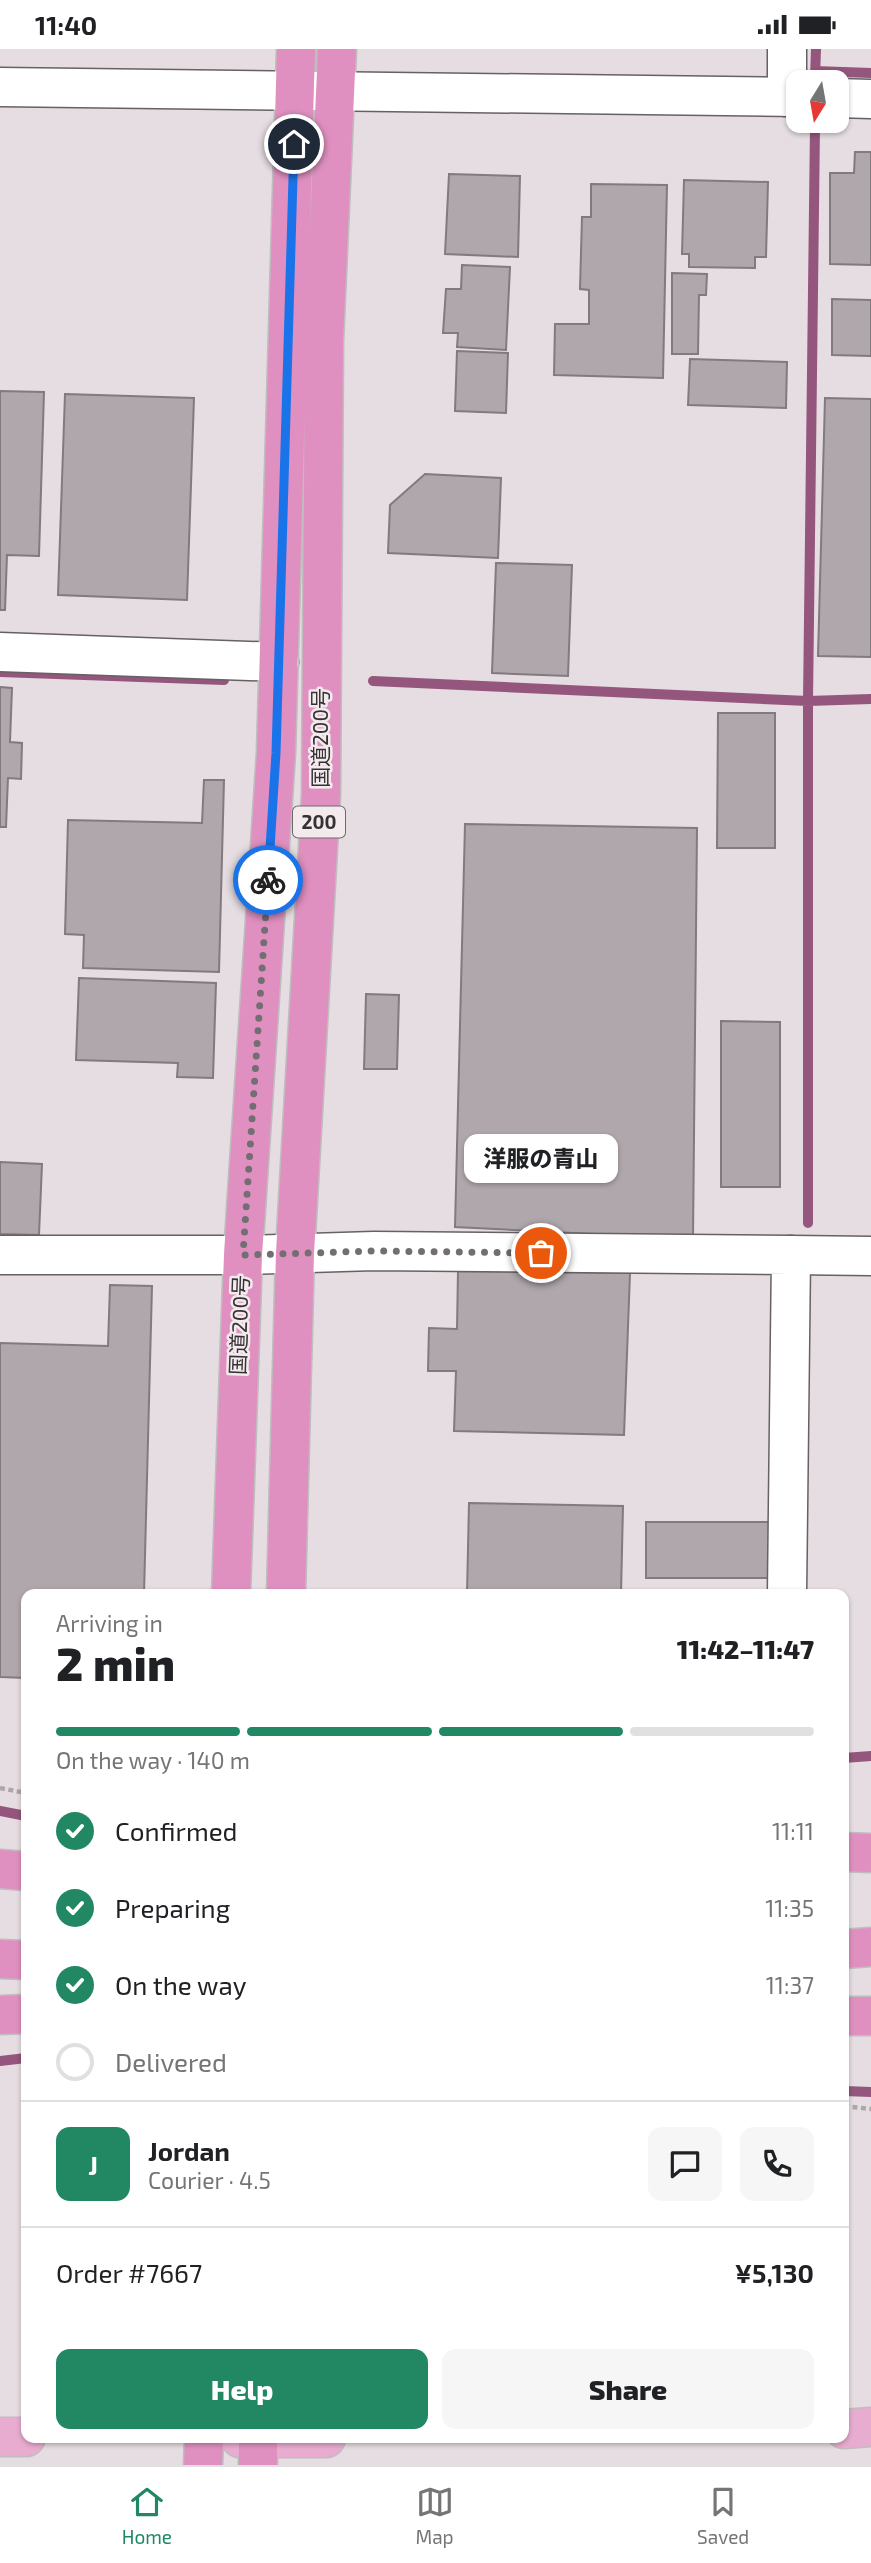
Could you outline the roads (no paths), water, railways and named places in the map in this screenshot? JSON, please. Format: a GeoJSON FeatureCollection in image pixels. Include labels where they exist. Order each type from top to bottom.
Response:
{"type":"FeatureCollection","features":[{"type":"Feature","properties":{"kind":"highway","name":"国道200号"},"geometry":{"type":"LineString","coordinates":[[231,1589],[243,1255],[275,779],[296,49]]}},
{"type":"Feature","properties":{"kind":"highway","name":"国道200号"},"geometry":{"type":"LineString","coordinates":[[286,1589],[295,1253],[321,795],[324,340],[337,49]]}},
{"type":"Feature","properties":{"kind":"highway"},"geometry":{"type":"LineString","coordinates":[[849,1852],[871,1853]]}},
{"type":"Feature","properties":{"kind":"highway"},"geometry":{"type":"LineString","coordinates":[[0,1869],[21,1871]]}},
{"type":"Feature","properties":{"kind":"highway"},"geometry":{"type":"LineString","coordinates":[[849,1949],[871,1947]]}},
{"type":"Feature","properties":{"kind":"highway"},"geometry":{"type":"LineString","coordinates":[[0,1959],[21,1960]]}},
{"type":"Feature","properties":{"kind":"highway"},"geometry":{"type":"LineString","coordinates":[[0,2015],[21,2014]]}},
{"type":"Feature","properties":{"kind":"highway"},"geometry":{"type":"LineString","coordinates":[[849,2016],[871,2016]]}},
{"type":"Feature","properties":{"kind":"highway"},"geometry":{"type":"LineString","coordinates":[[203,2465],[204,2443]]}},
{"type":"Feature","properties":{"kind":"highway"},"geometry":{"type":"LineString","coordinates":[[258,2443],[258,2465]]}},
{"type":"Feature","properties":{"kind":"main road"},"geometry":{"type":"LineString","coordinates":[[849,2429],[871,2427]]}},
{"type":"Feature","properties":{"kind":"main road"},"geometry":{"type":"LineString","coordinates":[[0,2437],[21,2437]]}},
{"type":"Feature","properties":{"kind":"street"},"geometry":{"type":"LineString","coordinates":[[787,49],[789,70]]}},
{"type":"Feature","properties":{"kind":"street"},"geometry":{"type":"LineString","coordinates":[[0,87],[786,97]]}},
{"type":"Feature","properties":{"kind":"street"},"geometry":{"type":"LineString","coordinates":[[849,98],[871,99]]}},
{"type":"Feature","properties":{"kind":"street"},"geometry":{"type":"LineString","coordinates":[[0,652],[279,662]]}},
{"type":"Feature","properties":{"kind":"street"},"geometry":{"type":"LineString","coordinates":[[0,1255],[243,1255],[374,1251],[871,1256]]}},
{"type":"Feature","properties":{"kind":"street"},"geometry":{"type":"LineString","coordinates":[[787,1589],[791,1255]]}},
{"type":"Feature","properties":{"kind":"waterway"},"geometry":{"type":"LineString","coordinates":[[815,70],[816,49]]}},
{"type":"Feature","properties":{"kind":"waterway"},"geometry":{"type":"LineString","coordinates":[[849,72],[871,73]]}},
{"type":"Feature","properties":{"kind":"waterway"},"geometry":{"type":"LineString","coordinates":[[373,681],[808,701],[815,133]]}},
{"type":"Feature","properties":{"kind":"waterway"},"geometry":{"type":"LineString","coordinates":[[0,672],[224,680]]}},
{"type":"Feature","properties":{"kind":"waterway"},"geometry":{"type":"LineString","coordinates":[[808,1223],[808,701],[871,699]]}},
{"type":"Feature","properties":{"kind":"waterway"},"geometry":{"type":"LineString","coordinates":[[849,1758],[871,1756]]}},
{"type":"Feature","properties":{"kind":"waterway"},"geometry":{"type":"LineString","coordinates":[[0,1811],[21,1815]]}},
{"type":"Feature","properties":{"kind":"waterway"},"geometry":{"type":"LineString","coordinates":[[0,2061],[21,2059]]}},
{"type":"Feature","properties":{"kind":"waterway"},"geometry":{"type":"LineString","coordinates":[[849,2091],[871,2092]]}},
{"type":"Feature","properties":{"kind":"place","name":"洋服の青山"},"geometry":{"type":"Point","coordinates":[541,1253]}}]}
